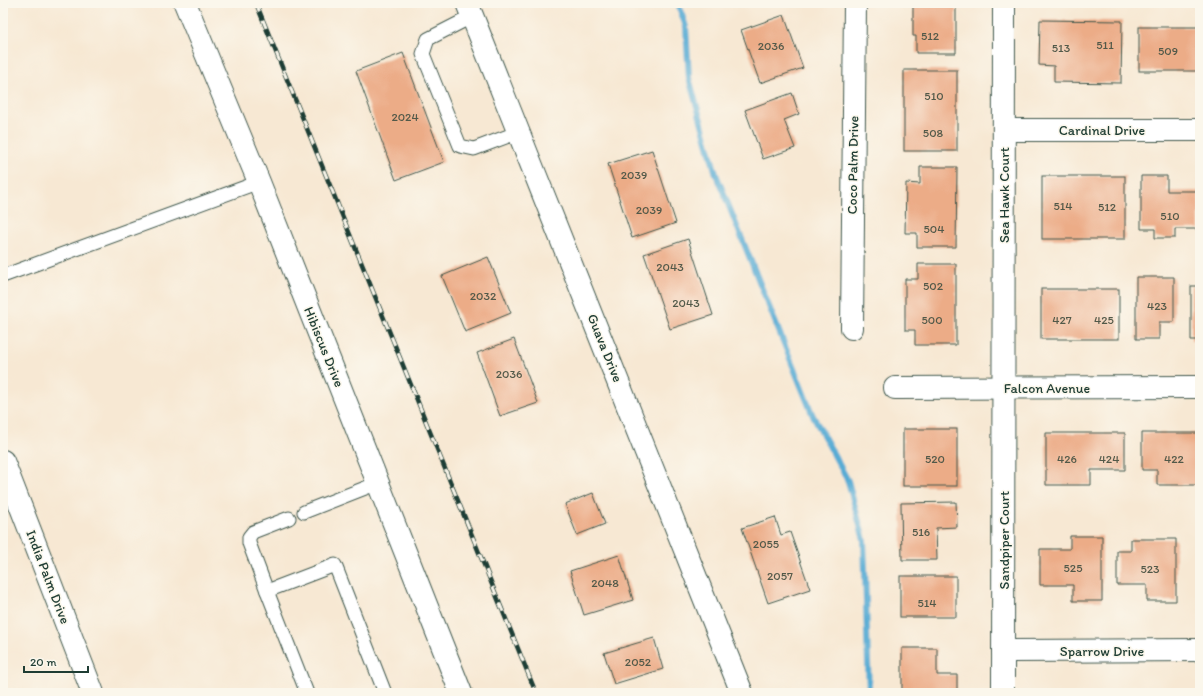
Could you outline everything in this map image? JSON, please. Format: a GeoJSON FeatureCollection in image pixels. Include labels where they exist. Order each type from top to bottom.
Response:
{"type":"FeatureCollection","features":[{"type":"Feature","properties":{"kind":"street","name":"Hibiscus Drive"},"geometry":{"type":"LineString","coordinates":[[185,3],[259,182],[461,693]]}},
{"type":"Feature","properties":{"kind":"street","name":"Coco Palm Drive"},"geometry":{"type":"LineString","coordinates":[[852,328],[855,3]]}},
{"type":"Feature","properties":{"kind":"street","name":"Sea Hawk Court"},"geometry":{"type":"LineString","coordinates":[[1004,3],[1004,388]]}},
{"type":"Feature","properties":{"kind":"street","name":"Guava Drive"},"geometry":{"type":"LineString","coordinates":[[470,10],[742,693]]}},
{"type":"Feature","properties":{"kind":"street","name":"Cardinal Drive"},"geometry":{"type":"LineString","coordinates":[[1004,130],[1200,130]]}},
{"type":"Feature","properties":{"kind":"street","name":"Falcon Avenue"},"geometry":{"type":"LineString","coordinates":[[895,388],[1200,387]]}},
{"type":"Feature","properties":{"kind":"street","name":"Sandpiper Court"},"geometry":{"type":"LineString","coordinates":[[1003,693],[1004,388]]}},
{"type":"Feature","properties":{"kind":"street","name":"India Palm Drive"},"geometry":{"type":"LineString","coordinates":[[3,461],[93,693]]}},
{"type":"Feature","properties":{"kind":"street","name":"Sparrow Drive"},"geometry":{"type":"LineString","coordinates":[[1003,651],[1200,650]]}},
{"type":"Feature","properties":{"kind":"lane"},"geometry":{"type":"LineString","coordinates":[[470,10],[428,40],[423,54],[460,146],[474,149],[519,132]]}},
{"type":"Feature","properties":{"kind":"lane"},"geometry":{"type":"LineString","coordinates":[[3,276],[259,182]]}},
{"type":"Feature","properties":{"kind":"lane"},"geometry":{"type":"LineString","coordinates":[[304,512],[378,483]]}},
{"type":"Feature","properties":{"kind":"lane"},"geometry":{"type":"LineString","coordinates":[[288,518],[253,532],[250,537],[250,543],[307,693]]}},
{"type":"Feature","properties":{"kind":"lane"},"geometry":{"type":"LineString","coordinates":[[268,592],[335,565],[385,693]]}},
{"type":"Feature","properties":{"kind":"building"},"geometry":{"type":"Polygon","coordinates":[[[913,3],[956,3],[956,53],[916,53],[916,36],[913,36],[913,3]]]}},
{"type":"Feature","properties":{"kind":"building"},"geometry":{"type":"Polygon","coordinates":[[[784,15],[803,68],[760,83],[741,30],[784,15]]]}},
{"type":"Feature","properties":{"kind":"building"},"geometry":{"type":"Polygon","coordinates":[[[1040,20],[1122,21],[1121,83],[1054,82],[1054,66],[1039,65],[1040,20]]]}},
{"type":"Feature","properties":{"kind":"building"},"geometry":{"type":"Polygon","coordinates":[[[1139,27],[1198,27],[1198,71],[1139,71],[1139,27]]]}},
{"type":"Feature","properties":{"kind":"building"},"geometry":{"type":"Polygon","coordinates":[[[403,53],[444,162],[396,180],[356,71],[403,53]]]}},
{"type":"Feature","properties":{"kind":"building"},"geometry":{"type":"Polygon","coordinates":[[[904,70],[957,70],[957,151],[904,151],[904,70]]]}},
{"type":"Feature","properties":{"kind":"building"},"geometry":{"type":"Polygon","coordinates":[[[792,93],[799,114],[784,120],[795,148],[763,159],[745,110],[792,93]]]}},
{"type":"Feature","properties":{"kind":"building"},"geometry":{"type":"Polygon","coordinates":[[[652,150],[676,223],[632,238],[608,164],[652,150]]]}},
{"type":"Feature","properties":{"kind":"building"},"geometry":{"type":"Polygon","coordinates":[[[920,167],[957,167],[956,247],[917,247],[917,233],[905,233],[906,183],[920,184],[920,167]]]}},
{"type":"Feature","properties":{"kind":"building"},"geometry":{"type":"Polygon","coordinates":[[[1042,176],[1125,176],[1125,239],[1042,239],[1042,176]]]}},
{"type":"Feature","properties":{"kind":"building"},"geometry":{"type":"Polygon","coordinates":[[[1141,176],[1167,176],[1167,191],[1199,191],[1199,229],[1175,229],[1175,238],[1155,238],[1155,229],[1141,229],[1141,176]]]}},
{"type":"Feature","properties":{"kind":"building"},"geometry":{"type":"Polygon","coordinates":[[[688,239],[713,315],[670,329],[644,254],[688,239]]]}},
{"type":"Feature","properties":{"kind":"building"},"geometry":{"type":"Polygon","coordinates":[[[488,257],[511,313],[465,332],[442,276],[488,257]]]}},
{"type":"Feature","properties":{"kind":"building"},"geometry":{"type":"Polygon","coordinates":[[[918,264],[956,264],[956,345],[915,345],[915,330],[905,330],[905,279],[918,279],[918,264]]]}},
{"type":"Feature","properties":{"kind":"building"},"geometry":{"type":"Polygon","coordinates":[[[1136,277],[1174,277],[1174,322],[1159,322],[1159,339],[1136,339],[1136,277]]]}},
{"type":"Feature","properties":{"kind":"building"},"geometry":{"type":"Polygon","coordinates":[[[1191,286],[1200,286],[1200,340],[1191,340],[1191,286]]]}},
{"type":"Feature","properties":{"kind":"building"},"geometry":{"type":"Polygon","coordinates":[[[1041,289],[1119,289],[1119,339],[1041,339],[1041,289]]]}},
{"type":"Feature","properties":{"kind":"building"},"geometry":{"type":"Polygon","coordinates":[[[514,339],[538,403],[500,416],[477,353],[514,339]]]}},
{"type":"Feature","properties":{"kind":"building"},"geometry":{"type":"Polygon","coordinates":[[[903,429],[957,429],[957,486],[903,486],[903,429]]]}},
{"type":"Feature","properties":{"kind":"building"},"geometry":{"type":"Polygon","coordinates":[[[1046,433],[1125,433],[1125,470],[1091,470],[1091,485],[1046,485],[1046,433]]]}},
{"type":"Feature","properties":{"kind":"building"},"geometry":{"type":"Polygon","coordinates":[[[1142,433],[1200,433],[1200,485],[1157,485],[1157,470],[1142,470],[1142,433]]]}},
{"type":"Feature","properties":{"kind":"building"},"geometry":{"type":"Polygon","coordinates":[[[593,493],[605,524],[577,535],[565,504],[593,493]]]}},
{"type":"Feature","properties":{"kind":"building"},"geometry":{"type":"Polygon","coordinates":[[[956,502],[957,527],[936,528],[937,560],[902,560],[901,503],[956,502]]]}},
{"type":"Feature","properties":{"kind":"building"},"geometry":{"type":"Polygon","coordinates":[[[775,517],[781,535],[790,532],[810,589],[768,603],[742,528],[775,517]]]}},
{"type":"Feature","properties":{"kind":"building"},"geometry":{"type":"Polygon","coordinates":[[[1070,536],[1102,536],[1102,601],[1073,601],[1073,585],[1040,585],[1040,549],[1070,549],[1070,536]]]}},
{"type":"Feature","properties":{"kind":"building"},"geometry":{"type":"Polygon","coordinates":[[[1131,539],[1176,539],[1176,601],[1147,601],[1147,585],[1117,585],[1117,551],[1131,551],[1131,539]]]}},
{"type":"Feature","properties":{"kind":"building"},"geometry":{"type":"Polygon","coordinates":[[[619,555],[633,600],[584,615],[570,571],[619,555]]]}},
{"type":"Feature","properties":{"kind":"building"},"geometry":{"type":"Polygon","coordinates":[[[900,576],[956,576],[956,617],[900,617],[900,576]]]}},
{"type":"Feature","properties":{"kind":"building"},"geometry":{"type":"Polygon","coordinates":[[[654,638],[663,669],[614,684],[604,653],[654,638]]]}},
{"type":"Feature","properties":{"kind":"building"},"geometry":{"type":"Polygon","coordinates":[[[902,648],[937,648],[937,675],[957,675],[957,693],[902,693],[902,648]]]}},
{"type":"Feature","properties":{"kind":"waterway"},"geometry":{"type":"LineString","coordinates":[[678,3],[686,27],[689,78],[716,174],[813,416],[848,481],[864,540],[869,693]]}},
{"type":"Feature","properties":{"kind":"railway"},"geometry":{"type":"LineString","coordinates":[[256,3],[536,693]]}}]}
